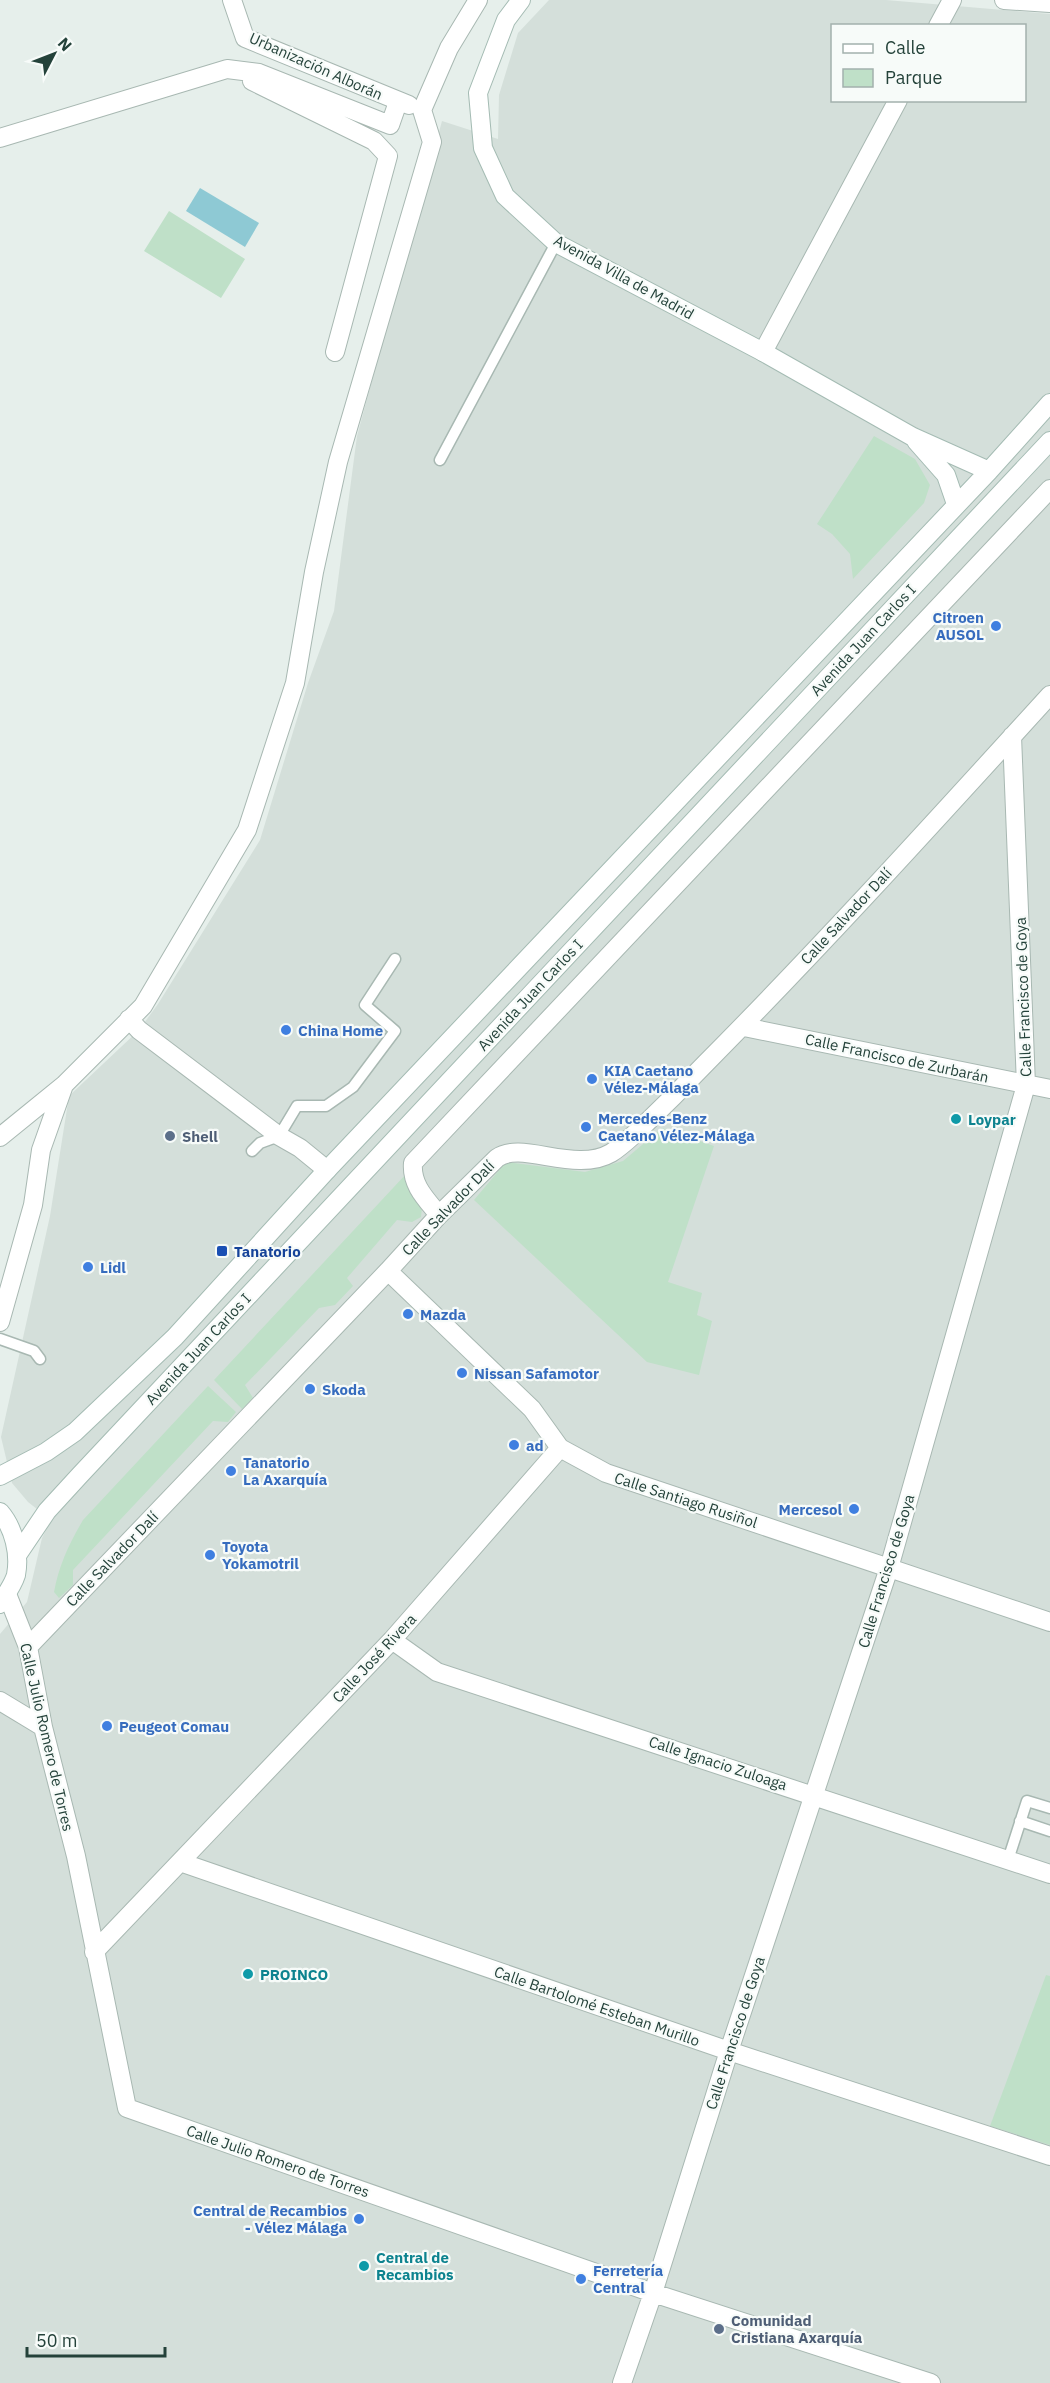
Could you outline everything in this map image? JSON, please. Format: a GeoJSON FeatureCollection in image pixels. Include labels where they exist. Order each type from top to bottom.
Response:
{"type":"FeatureCollection","features":[{"type":"Feature","properties":{"kind":"street","name":"Urbanización Alborán"},"geometry":{"type":"LineString","coordinates":[[232,0],[245,38],[422,110]]}},
{"type":"Feature","properties":{"kind":"street"},"geometry":{"type":"LineString","coordinates":[[0,1137],[64,1085],[143,1006],[247,830],[295,683],[314,572],[339,462],[432,142],[422,110],[448,48],[478,0]]}},
{"type":"Feature","properties":{"kind":"street","name":"Avenida Villa de Madrid"},"geometry":{"type":"LineString","coordinates":[[521,0],[506,20],[478,93],[483,148],[505,196],[556,243],[763,352],[913,437]]}},
{"type":"Feature","properties":{"kind":"street"},"geometry":{"type":"LineString","coordinates":[[939,24],[952,0]]}},
{"type":"Feature","properties":{"kind":"street"},"geometry":{"type":"LineString","coordinates":[[1004,0],[1050,3]]}},
{"type":"Feature","properties":{"kind":"street"},"geometry":{"type":"LineString","coordinates":[[226,69],[374,141],[388,156],[335,352]]}},
{"type":"Feature","properties":{"kind":"street"},"geometry":{"type":"LineString","coordinates":[[0,138],[226,69],[259,72],[390,125],[398,102]]}},
{"type":"Feature","properties":{"kind":"street"},"geometry":{"type":"LineString","coordinates":[[763,352],[897,102]]}},
{"type":"Feature","properties":{"kind":"street","name":"Avenida Juan Carlos I"},"geometry":{"type":"LineString","coordinates":[[0,1476],[46,1452],[75,1432],[175,1337],[327,1170],[989,471],[1050,403]]}},
{"type":"Feature","properties":{"kind":"street"},"geometry":{"type":"LineString","coordinates":[[913,437],[989,471]]}},
{"type":"Feature","properties":{"kind":"street"},"geometry":{"type":"LineString","coordinates":[[913,437],[946,476],[956,504]]}},
{"type":"Feature","properties":{"kind":"street","name":"Avenida Juan Carlos I"},"geometry":{"type":"LineString","coordinates":[[18,1554],[47,1510],[80,1474],[1050,441]]}},
{"type":"Feature","properties":{"kind":"street"},"geometry":{"type":"LineString","coordinates":[[439,1215],[419,1191],[414,1177],[413,1163],[1050,489]]}},
{"type":"Feature","properties":{"kind":"street","name":"Calle Salvador Dalí"},"geometry":{"type":"LineString","coordinates":[[28,1647],[439,1215],[504,1152],[524,1147],[565,1160],[595,1159],[610,1153],[670,1101],[744,1027],[1050,695]]}},
{"type":"Feature","properties":{"kind":"street","name":"Calle Francisco de Goya"},"geometry":{"type":"LineString","coordinates":[[622,2383],[889,1568],[1026,1085],[1012,736]]}},
{"type":"Feature","properties":{"kind":"street"},"geometry":{"type":"LineString","coordinates":[[129,1019],[139,1030],[327,1170]]}},
{"type":"Feature","properties":{"kind":"street","name":"Calle Francisco de Zurbarán"},"geometry":{"type":"LineString","coordinates":[[744,1027],[1050,1089]]}},
{"type":"Feature","properties":{"kind":"street"},"geometry":{"type":"LineString","coordinates":[[0,1322],[33,1205],[41,1150],[64,1085]]}},
{"type":"Feature","properties":{"kind":"street","name":"Calle Santiago Rusiñol"},"geometry":{"type":"LineString","coordinates":[[388,1271],[532,1409],[560,1448],[606,1473],[1050,1622]]}},
{"type":"Feature","properties":{"kind":"street","name":"Calle José Rivera"},"geometry":{"type":"LineString","coordinates":[[94,1952],[392,1641],[560,1448]]}},
{"type":"Feature","properties":{"kind":"street"},"geometry":{"type":"LineString","coordinates":[[0,1512],[12,1534],[18,1554],[16,1576],[3,1599]]}},
{"type":"Feature","properties":{"kind":"street","name":"Calle Julio Romero de Torres"},"geometry":{"type":"LineString","coordinates":[[3,1599],[28,1647],[43,1727],[76,1856],[127,2108],[653,2293],[931,2383]]}},
{"type":"Feature","properties":{"kind":"street","name":"Calle Ignacio Zuloaga"},"geometry":{"type":"LineString","coordinates":[[392,1641],[438,1672],[814,1794],[1008,1860],[1049,1870]]}},
{"type":"Feature","properties":{"kind":"street"},"geometry":{"type":"LineString","coordinates":[[0,1701],[43,1727]]}},
{"type":"Feature","properties":{"kind":"street","name":"Calle Bartolomé Esteban Murillo"},"geometry":{"type":"LineString","coordinates":[[180,1862],[729,2051],[1050,2156]]}},
{"type":"Feature","properties":{"kind":"lane"},"geometry":{"type":"LineString","coordinates":[[440,460],[556,243]]}},
{"type":"Feature","properties":{"kind":"lane"},"geometry":{"type":"LineString","coordinates":[[252,1151],[260,1143],[279,1136],[297,1106],[326,1106],[353,1087],[396,1031],[365,1005],[395,959]]}},
{"type":"Feature","properties":{"kind":"lane"},"geometry":{"type":"LineString","coordinates":[[0,1339],[34,1351],[40,1359]]}},
{"type":"Feature","properties":{"kind":"lane"},"geometry":{"type":"LineString","coordinates":[[1008,1860],[1027,1801],[1050,1808]]}},
{"type":"Feature","properties":{"kind":"lane"},"geometry":{"type":"LineString","coordinates":[[1020,1821],[1050,1831]]}},
{"type":"Feature","properties":{"kind":"shaded area"},"geometry":{"type":"Polygon","coordinates":[[[549,0],[886,0],[1050,14],[1050,2383],[0,2383],[0,1634],[27,1602],[42,1538],[51,1520],[28,1502],[12,1483],[1,1437],[50,1216],[69,1096],[139,1030],[158,1004],[260,840],[308,683],[334,611],[357,436],[442,121],[498,139],[499,95],[518,33],[549,0]]]}},
{"type":"Feature","properties":{"kind":"green space"},"geometry":{"type":"Polygon","coordinates":[[[169,211],[245,259],[221,298],[144,251],[169,211]]]}},
{"type":"Feature","properties":{"kind":"green space"},"geometry":{"type":"Polygon","coordinates":[[[874,436],[915,459],[930,485],[924,503],[853,579],[850,554],[832,534],[817,524],[874,436]]]}},
{"type":"Feature","properties":{"kind":"green space"},"geometry":{"type":"Polygon","coordinates":[[[662,1128],[714,1146],[668,1282],[702,1293],[697,1315],[712,1321],[699,1375],[647,1362],[474,1200],[506,1162],[585,1172],[623,1161],[662,1128]]]}},
{"type":"Feature","properties":{"kind":"green space"},"geometry":{"type":"Polygon","coordinates":[[[407,1173],[422,1208],[421,1217],[412,1222],[397,1220],[347,1278],[353,1286],[335,1305],[319,1308],[245,1385],[253,1398],[242,1409],[214,1380],[407,1173]]]}},
{"type":"Feature","properties":{"kind":"green space"},"geometry":{"type":"Polygon","coordinates":[[[208,1386],[236,1412],[228,1422],[213,1421],[73,1570],[73,1585],[59,1598],[54,1592],[59,1573],[69,1546],[83,1520],[208,1386]]]}},
{"type":"Feature","properties":{"kind":"green space"},"geometry":{"type":"Polygon","coordinates":[[[1046,1975],[1050,1976],[1050,2145],[990,2126],[1046,1975]]]}},
{"type":"Feature","properties":{"kind":"water"},"geometry":{"type":"Polygon","coordinates":[[[200,188],[259,223],[245,247],[186,211],[200,188]]]}},
{"type":"Feature","properties":{"kind":"place","name":"Citroen AUSOL"},"geometry":{"type":"Point","coordinates":[996,626]}},
{"type":"Feature","properties":{"kind":"place","name":"China Home"},"geometry":{"type":"Point","coordinates":[286,1030]}},
{"type":"Feature","properties":{"kind":"place","name":"KIA Caetano Vélez-Málaga"},"geometry":{"type":"Point","coordinates":[592,1079]}},
{"type":"Feature","properties":{"kind":"place","name":"Loypar"},"geometry":{"type":"Point","coordinates":[956,1119]}},
{"type":"Feature","properties":{"kind":"place","name":"Mercedes-Benz Caetano Vélez-Málaga"},"geometry":{"type":"Point","coordinates":[586,1127]}},
{"type":"Feature","properties":{"kind":"place","name":"Shell"},"geometry":{"type":"Point","coordinates":[170,1136]}},
{"type":"Feature","properties":{"kind":"place","name":"Tanatorio"},"geometry":{"type":"Point","coordinates":[222,1251]}},
{"type":"Feature","properties":{"kind":"place","name":"Lidl"},"geometry":{"type":"Point","coordinates":[88,1267]}},
{"type":"Feature","properties":{"kind":"place","name":"Mazda"},"geometry":{"type":"Point","coordinates":[408,1314]}},
{"type":"Feature","properties":{"kind":"place","name":"Nissan Safamotor"},"geometry":{"type":"Point","coordinates":[462,1373]}},
{"type":"Feature","properties":{"kind":"place","name":"Skoda"},"geometry":{"type":"Point","coordinates":[310,1389]}},
{"type":"Feature","properties":{"kind":"place","name":"ad"},"geometry":{"type":"Point","coordinates":[514,1445]}},
{"type":"Feature","properties":{"kind":"place","name":"Tanatorio La Axarquía"},"geometry":{"type":"Point","coordinates":[231,1471]}},
{"type":"Feature","properties":{"kind":"place","name":"Mercesol"},"geometry":{"type":"Point","coordinates":[854,1509]}},
{"type":"Feature","properties":{"kind":"place","name":"Toyota Yokamotril"},"geometry":{"type":"Point","coordinates":[210,1555]}},
{"type":"Feature","properties":{"kind":"place","name":"Peugeot Comau"},"geometry":{"type":"Point","coordinates":[107,1726]}},
{"type":"Feature","properties":{"kind":"place","name":"PROINCO"},"geometry":{"type":"Point","coordinates":[248,1974]}},
{"type":"Feature","properties":{"kind":"place","name":"Central de Recambios - Vélez Málaga"},"geometry":{"type":"Point","coordinates":[359,2219]}},
{"type":"Feature","properties":{"kind":"place","name":"Central de Recambios"},"geometry":{"type":"Point","coordinates":[364,2266]}},
{"type":"Feature","properties":{"kind":"place","name":"Ferretería Central"},"geometry":{"type":"Point","coordinates":[581,2279]}},
{"type":"Feature","properties":{"kind":"place","name":"Comunidad Cristiana Axarquía"},"geometry":{"type":"Point","coordinates":[719,2329]}}]}
